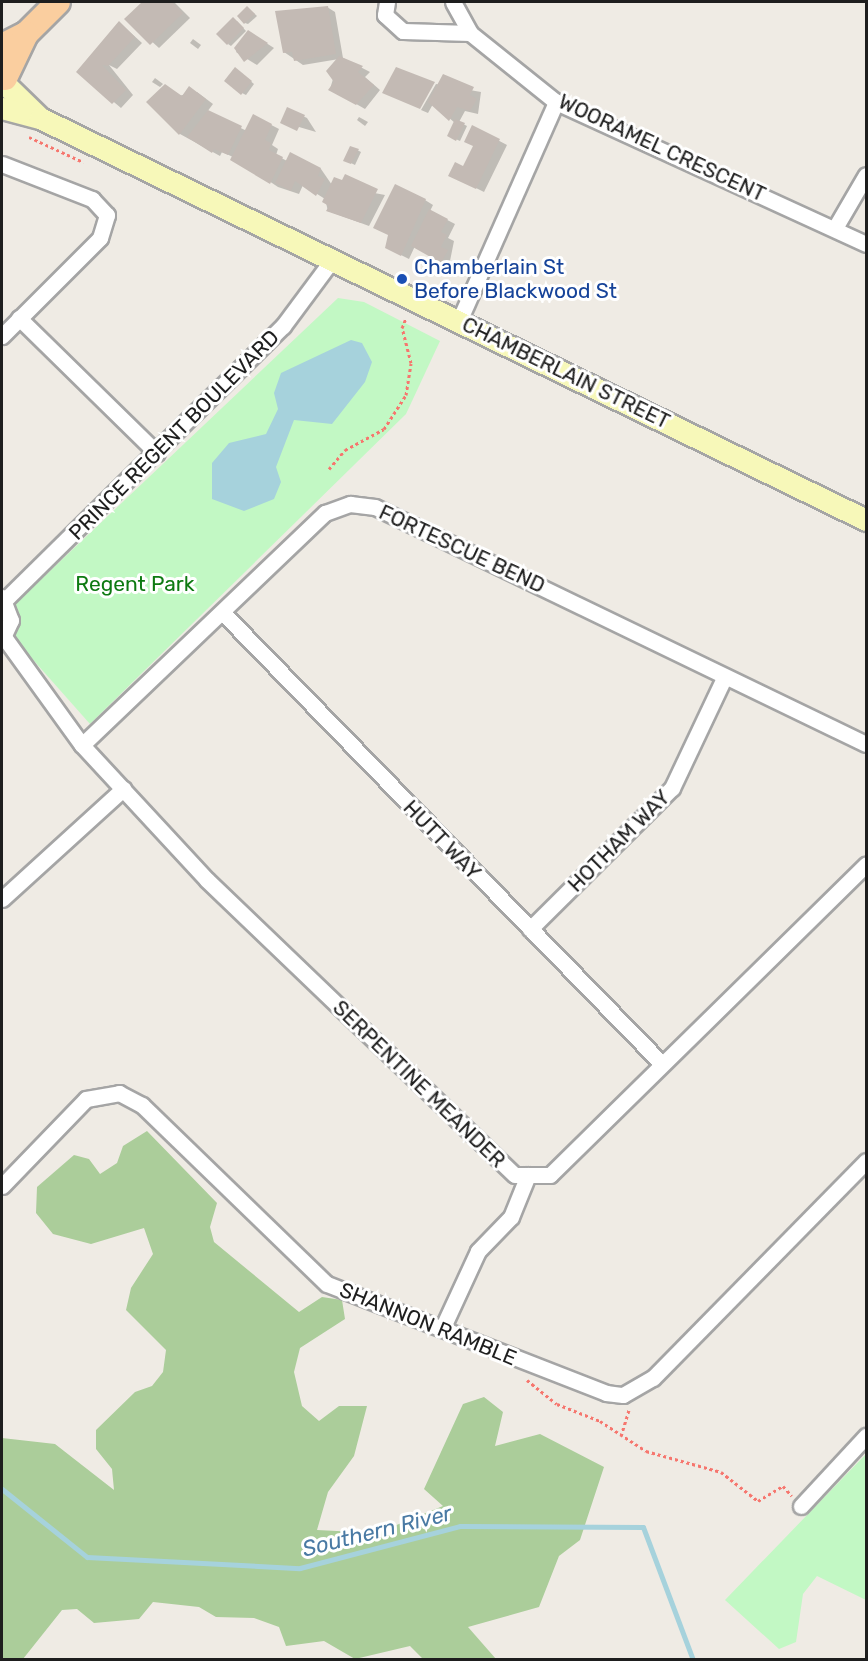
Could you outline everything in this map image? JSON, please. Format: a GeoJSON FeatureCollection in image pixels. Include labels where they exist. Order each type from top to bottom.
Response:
{"type":"FeatureCollection","features":[{"type":"Feature","properties":{"kind":"main road"},"geometry":{"type":"LineString","coordinates":[[2,46],[26,34],[58,2]]}},
{"type":"Feature","properties":{"kind":"main road"},"geometry":{"type":"LineString","coordinates":[[3,81],[26,34]]}},
{"type":"Feature","properties":{"kind":"main road","name":"CHAMBERLAIN STREET"},"geometry":{"type":"LineString","coordinates":[[3,81],[40,118]]}},
{"type":"Feature","properties":{"kind":"main road","name":"CHAMBERLAIN STREET"},"geometry":{"type":"LineString","coordinates":[[2,108],[40,118],[867,520]]}},
{"type":"Feature","properties":{"kind":"street"},"geometry":{"type":"LineString","coordinates":[[387,2],[385,15],[403,31],[470,33]]}},
{"type":"Feature","properties":{"kind":"street"},"geometry":{"type":"LineString","coordinates":[[453,2],[470,33]]}},
{"type":"Feature","properties":{"kind":"street","name":"WOORAMEL CRESCENT"},"geometry":{"type":"LineString","coordinates":[[470,33],[556,102],[867,244]]}},
{"type":"Feature","properties":{"kind":"street"},"geometry":{"type":"LineString","coordinates":[[459,321],[556,102]]}},
{"type":"Feature","properties":{"kind":"street"},"geometry":{"type":"LineString","coordinates":[[2,164],[92,199],[107,214],[100,238],[2,336]]}},
{"type":"Feature","properties":{"kind":"street"},"geometry":{"type":"LineString","coordinates":[[835,228],[867,175]]}},
{"type":"Feature","properties":{"kind":"street","name":"PRINCE REGENT BOULEVARD"},"geometry":{"type":"LineString","coordinates":[[3,599],[157,453],[283,326],[332,260]]}},
{"type":"Feature","properties":{"kind":"street"},"geometry":{"type":"LineString","coordinates":[[19,318],[157,453]]}},
{"type":"Feature","properties":{"kind":"street","name":"FORTESCUE BEND"},"geometry":{"type":"LineString","coordinates":[[82,745],[224,614],[325,513],[363,504],[724,678],[867,744]]}},
{"type":"Feature","properties":{"kind":"street"},"geometry":{"type":"LineString","coordinates":[[3,599],[11,620],[3,638]]}},
{"type":"Feature","properties":{"kind":"street","name":"HUTT WAY"},"geometry":{"type":"LineString","coordinates":[[224,614],[662,1064]]}},
{"type":"Feature","properties":{"kind":"street","name":"SERPENTINE MEANDER"},"geometry":{"type":"LineString","coordinates":[[3,638],[82,745],[207,880],[515,1175],[549,1175],[867,865]]}},
{"type":"Feature","properties":{"kind":"street","name":"HOTHAM WAY"},"geometry":{"type":"LineString","coordinates":[[530,929],[672,788],[724,678]]}},
{"type":"Feature","properties":{"kind":"street"},"geometry":{"type":"LineString","coordinates":[[2,899],[123,789]]}},
{"type":"Feature","properties":{"kind":"street","name":"SHANNON RAMBLE"},"geometry":{"type":"LineString","coordinates":[[2,1185],[86,1099],[119,1093],[142,1106],[327,1284],[606,1393],[628,1393]]}},
{"type":"Feature","properties":{"kind":"street"},"geometry":{"type":"LineString","coordinates":[[628,1393],[653,1378],[867,1161]]}},
{"type":"Feature","properties":{"kind":"street"},"geometry":{"type":"LineString","coordinates":[[442,1329],[478,1251],[511,1217],[528,1175]]}},
{"type":"Feature","properties":{"kind":"street"},"geometry":{"type":"LineString","coordinates":[[801,1506],[867,1436]]}},
{"type":"Feature","properties":{"kind":"path"},"geometry":{"type":"LineString","coordinates":[[329,469],[345,450],[384,429],[406,395],[411,363],[402,328],[407,313]]}},
{"type":"Feature","properties":{"kind":"path"},"geometry":{"type":"LineString","coordinates":[[530,1364],[527,1382],[557,1404],[667,1459],[721,1472],[758,1501],[783,1486],[801,1506]]}},
{"type":"Feature","properties":{"kind":"path"},"geometry":{"type":"LineString","coordinates":[[621,1436],[628,1393]]}},
{"type":"Feature","properties":{"kind":"green space","name":"Regent Park"},"geometry":{"type":"Polygon","coordinates":[[[338,298],[364,302],[440,341],[406,414],[90,724],[12,636],[15,604],[338,298]]]}},
{"type":"Feature","properties":{"kind":"green space"},"geometry":{"type":"Polygon","coordinates":[[[147,1131],[217,1203],[210,1227],[214,1242],[299,1312],[322,1297],[342,1300],[345,1319],[300,1348],[294,1372],[302,1406],[319,1421],[339,1406],[367,1406],[354,1456],[328,1492],[317,1530],[377,1533],[443,1506],[424,1489],[463,1404],[484,1397],[503,1412],[495,1446],[540,1434],[604,1467],[580,1540],[559,1556],[539,1607],[468,1627],[496,1659],[423,1659],[410,1646],[355,1659],[324,1641],[286,1646],[279,1627],[254,1618],[216,1617],[199,1607],[153,1602],[139,1619],[94,1623],[77,1609],[62,1610],[23,1659],[2,1659],[2,1438],[55,1444],[114,1490],[112,1469],[96,1449],[96,1430],[135,1392],[152,1386],[163,1372],[166,1350],[126,1310],[131,1288],[153,1254],[144,1228],[91,1244],[53,1234],[36,1213],[37,1187],[74,1155],[89,1159],[100,1174],[117,1163],[123,1146],[147,1131]]]}},
{"type":"Feature","properties":{"kind":"green space"},"geometry":{"type":"Polygon","coordinates":[[[866,1454],[866,1600],[817,1576],[803,1594],[796,1642],[779,1649],[725,1600],[866,1454]]]}},
{"type":"Feature","properties":{"kind":"water"},"geometry":{"type":"Polygon","coordinates":[[[351,340],[362,343],[372,362],[365,382],[332,424],[294,420],[276,467],[281,482],[274,499],[244,511],[212,499],[212,463],[229,443],[266,434],[278,409],[274,393],[281,373],[351,340]]]}},
{"type":"Feature","properties":{"kind":"building"},"geometry":{"type":"Polygon","coordinates":[[[142,2],[172,2],[183,13],[150,45],[124,19],[142,2]]]}},
{"type":"Feature","properties":{"kind":"building"},"geometry":{"type":"Polygon","coordinates":[[[247,6],[255,14],[244,24],[237,16],[247,6]]]}},
{"type":"Feature","properties":{"kind":"building"},"geometry":{"type":"Polygon","coordinates":[[[328,6],[336,54],[294,61],[292,52],[283,53],[275,11],[328,6]]]}},
{"type":"Feature","properties":{"kind":"building"},"geometry":{"type":"Polygon","coordinates":[[[233,17],[244,28],[227,45],[216,34],[233,17]]]}},
{"type":"Feature","properties":{"kind":"building"},"geometry":{"type":"Polygon","coordinates":[[[119,21],[135,37],[108,66],[102,65],[126,90],[112,104],[76,72],[119,21]]]}},
{"type":"Feature","properties":{"kind":"building"},"geometry":{"type":"Polygon","coordinates":[[[248,30],[268,43],[244,62],[234,48],[248,30]]]}},
{"type":"Feature","properties":{"kind":"building"},"geometry":{"type":"Polygon","coordinates":[[[339,56],[363,66],[358,72],[374,85],[356,105],[328,90],[334,82],[326,71],[339,56]]]}},
{"type":"Feature","properties":{"kind":"building"},"geometry":{"type":"Polygon","coordinates":[[[235,67],[252,81],[241,95],[224,81],[235,67]]]}},
{"type":"Feature","properties":{"kind":"building"},"geometry":{"type":"Polygon","coordinates":[[[396,67],[435,82],[420,109],[382,93],[396,67]]]}},
{"type":"Feature","properties":{"kind":"building"},"geometry":{"type":"Polygon","coordinates":[[[443,74],[474,87],[470,95],[477,99],[470,111],[457,107],[449,121],[428,102],[443,74]]]}},
{"type":"Feature","properties":{"kind":"building"},"geometry":{"type":"Polygon","coordinates":[[[165,84],[182,96],[189,86],[206,99],[179,135],[146,102],[165,84]]]}},
{"type":"Feature","properties":{"kind":"building"},"geometry":{"type":"Polygon","coordinates":[[[287,107],[305,115],[297,131],[280,123],[287,107]]]}},
{"type":"Feature","properties":{"kind":"building"},"geometry":{"type":"Polygon","coordinates":[[[208,110],[242,126],[228,155],[214,149],[212,153],[187,137],[208,110]]]}},
{"type":"Feature","properties":{"kind":"building"},"geometry":{"type":"Polygon","coordinates":[[[253,114],[272,124],[265,140],[271,143],[269,150],[283,157],[270,184],[230,160],[253,114]]]}},
{"type":"Feature","properties":{"kind":"building"},"geometry":{"type":"Polygon","coordinates":[[[455,119],[465,123],[456,141],[447,136],[455,119]]]}},
{"type":"Feature","properties":{"kind":"building"},"geometry":{"type":"Polygon","coordinates":[[[472,125],[500,139],[476,189],[448,176],[455,162],[463,166],[473,146],[464,142],[472,125]]]}},
{"type":"Feature","properties":{"kind":"building"},"geometry":{"type":"Polygon","coordinates":[[[350,146],[359,149],[351,164],[343,161],[350,146]]]}},
{"type":"Feature","properties":{"kind":"building"},"geometry":{"type":"Polygon","coordinates":[[[290,152],[321,168],[318,176],[325,179],[316,196],[295,181],[291,191],[275,183],[290,152]]]}},
{"type":"Feature","properties":{"kind":"building"},"geometry":{"type":"Polygon","coordinates":[[[345,174],[378,189],[361,223],[326,211],[329,206],[322,202],[334,177],[342,180],[345,174]]]}},
{"type":"Feature","properties":{"kind":"building"},"geometry":{"type":"Polygon","coordinates":[[[395,184],[426,199],[401,256],[385,248],[388,235],[373,228],[395,184]]]}},
{"type":"Feature","properties":{"kind":"building"},"geometry":{"type":"Polygon","coordinates":[[[429,209],[448,219],[441,232],[447,235],[441,247],[448,250],[441,263],[411,246],[429,209]]]}},
{"type":"Feature","properties":{"kind":"waterway","name":"Southern River"},"geometry":{"type":"LineString","coordinates":[[2,1489],[87,1557],[300,1568],[460,1526],[643,1527],[693,1660]]}},
{"type":"Feature","properties":{"kind":"place","name":"Chamberlain St Before Blackwood St"},"geometry":{"type":"Point","coordinates":[402,279]}}]}
